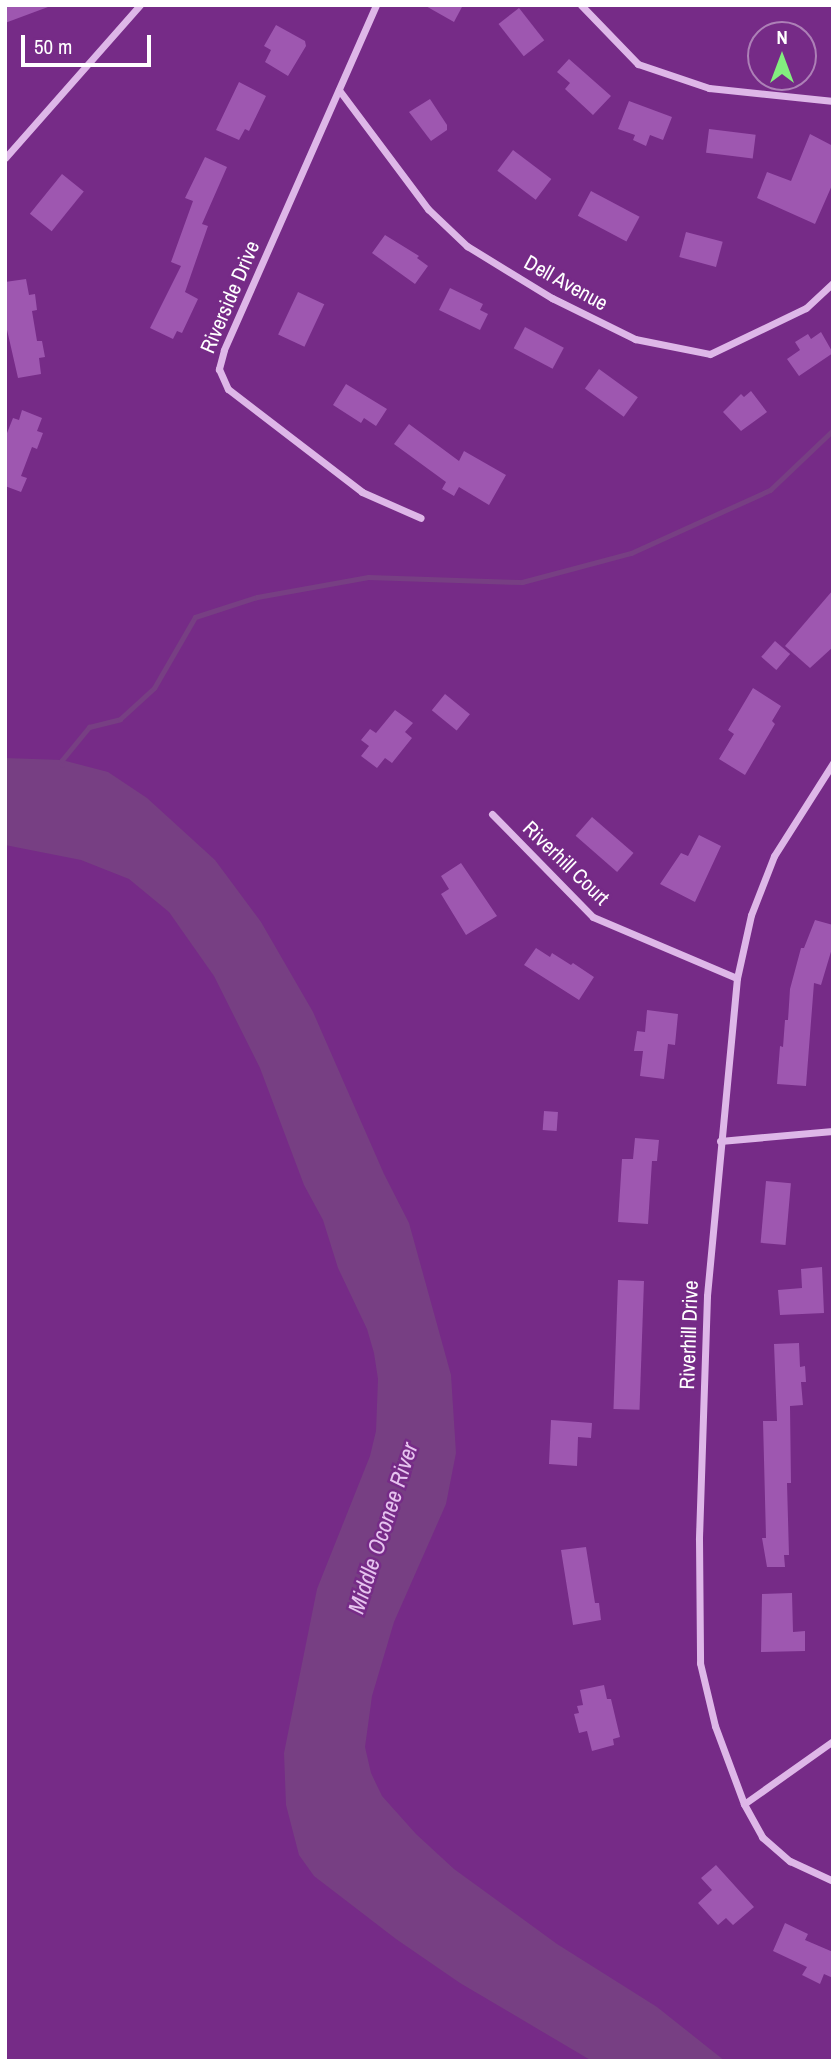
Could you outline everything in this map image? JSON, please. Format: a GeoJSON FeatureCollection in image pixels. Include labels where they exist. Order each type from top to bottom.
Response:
{"type":"FeatureCollection","features":[{"type":"Feature","properties":{"kind":"street"},"geometry":{"type":"LineString","coordinates":[[5,158],[139,5]]}},
{"type":"Feature","properties":{"kind":"street","name":"Riverside Drive"},"geometry":{"type":"LineString","coordinates":[[376,5],[224,349],[219,369],[228,390],[362,492],[421,517]]}},
{"type":"Feature","properties":{"kind":"street"},"geometry":{"type":"LineString","coordinates":[[581,5],[638,64],[709,88],[833,101]]}},
{"type":"Feature","properties":{"kind":"street","name":"Dell Avenue"},"geometry":{"type":"LineString","coordinates":[[339,90],[428,209],[467,246],[552,298],[635,340],[710,354],[806,309],[833,282]]}},
{"type":"Feature","properties":{"kind":"street","name":"Riverhill Drive"},"geometry":{"type":"LineString","coordinates":[[833,763],[775,856],[751,915],[737,978],[707,1297],[699,1539],[700,1663],[715,1726],[744,1804],[762,1837],[790,1861],[833,1881]]}},
{"type":"Feature","properties":{"kind":"street","name":"Riverhill Court"},"geometry":{"type":"LineString","coordinates":[[492,814],[593,917],[737,978]]}},
{"type":"Feature","properties":{"kind":"street"},"geometry":{"type":"LineString","coordinates":[[720,1140],[833,1131]]}},
{"type":"Feature","properties":{"kind":"street"},"geometry":{"type":"LineString","coordinates":[[744,1804],[833,1741]]}},
{"type":"Feature","properties":{"kind":"water","name":"Middle Oconee River"},"geometry":{"type":"Polygon","coordinates":[[[5,758],[62,760],[108,772],[147,798],[215,860],[261,922],[313,1012],[384,1174],[409,1223],[451,1375],[456,1453],[446,1504],[394,1622],[372,1696],[365,1747],[371,1773],[382,1796],[416,1834],[454,1869],[557,1944],[657,2007],[725,2061],[592,2061],[460,1983],[396,1939],[314,1876],[299,1855],[286,1805],[284,1753],[317,1589],[370,1456],[376,1431],[378,1379],[374,1353],[367,1329],[338,1268],[323,1220],[304,1185],[260,1068],[214,976],[169,912],[129,879],[81,860],[5,845],[5,758]]]}},
{"type":"Feature","properties":{"kind":"building"},"geometry":{"type":"Polygon","coordinates":[[[5,5],[48,5],[48,7],[5,23],[5,5]]]}},
{"type":"Feature","properties":{"kind":"building"},"geometry":{"type":"Polygon","coordinates":[[[424,5],[463,5],[454,22],[424,5]]]}},
{"type":"Feature","properties":{"kind":"building"},"geometry":{"type":"Polygon","coordinates":[[[519,8],[544,40],[524,56],[499,24],[519,8]]]}},
{"type":"Feature","properties":{"kind":"building"},"geometry":{"type":"Polygon","coordinates":[[[276,25],[305,41],[306,46],[288,76],[265,62],[271,50],[264,46],[276,25]]]}},
{"type":"Feature","properties":{"kind":"building"},"geometry":{"type":"Polygon","coordinates":[[[569,59],[611,96],[593,115],[565,89],[570,83],[557,72],[569,59]]]}},
{"type":"Feature","properties":{"kind":"building"},"geometry":{"type":"Polygon","coordinates":[[[239,82],[266,96],[249,131],[245,129],[239,140],[216,130],[239,82]]]}},
{"type":"Feature","properties":{"kind":"building"},"geometry":{"type":"Polygon","coordinates":[[[430,99],[447,125],[447,130],[431,141],[409,112],[430,99]]]}},
{"type":"Feature","properties":{"kind":"building"},"geometry":{"type":"Polygon","coordinates":[[[629,101],[672,117],[663,140],[650,135],[646,146],[633,140],[635,135],[618,129],[629,101]]]}},
{"type":"Feature","properties":{"kind":"building"},"geometry":{"type":"Polygon","coordinates":[[[709,129],[756,135],[753,159],[706,153],[709,129]]]}},
{"type":"Feature","properties":{"kind":"building"},"geometry":{"type":"Polygon","coordinates":[[[810,134],[833,146],[833,183],[815,224],[757,198],[767,172],[791,181],[810,134]]]}},
{"type":"Feature","properties":{"kind":"building"},"geometry":{"type":"Polygon","coordinates":[[[513,150],[551,179],[536,200],[497,171],[513,150]]]}},
{"type":"Feature","properties":{"kind":"building"},"geometry":{"type":"Polygon","coordinates":[[[205,157],[227,167],[202,224],[208,226],[185,292],[198,299],[182,333],[177,331],[173,339],[150,328],[181,266],[171,262],[193,201],[185,198],[205,157]]]}},
{"type":"Feature","properties":{"kind":"building"},"geometry":{"type":"Polygon","coordinates":[[[62,174],[84,192],[52,231],[30,214],[62,174]]]}},
{"type":"Feature","properties":{"kind":"building"},"geometry":{"type":"Polygon","coordinates":[[[591,191],[640,217],[626,242],[578,216],[591,191]]]}},
{"type":"Feature","properties":{"kind":"building"},"geometry":{"type":"Polygon","coordinates":[[[686,232],[723,242],[716,267],[679,257],[686,232]]]}},
{"type":"Feature","properties":{"kind":"building"},"geometry":{"type":"Polygon","coordinates":[[[385,235],[419,256],[417,258],[428,266],[415,284],[372,253],[385,235]]]}},
{"type":"Feature","properties":{"kind":"building"},"geometry":{"type":"Polygon","coordinates":[[[26,279],[29,295],[35,294],[37,310],[32,311],[37,341],[42,341],[45,357],[39,358],[41,374],[18,378],[5,321],[5,282],[26,279]]]}},
{"type":"Feature","properties":{"kind":"building"},"geometry":{"type":"Polygon","coordinates":[[[450,288],[483,304],[480,310],[488,314],[480,330],[439,310],[450,288]]]}},
{"type":"Feature","properties":{"kind":"building"},"geometry":{"type":"Polygon","coordinates":[[[298,292],[324,304],[304,347],[278,335],[298,292]]]}},
{"type":"Feature","properties":{"kind":"building"},"geometry":{"type":"Polygon","coordinates":[[[525,327],[564,348],[553,369],[514,348],[525,327]]]}},
{"type":"Feature","properties":{"kind":"building"},"geometry":{"type":"Polygon","coordinates":[[[821,332],[833,353],[799,376],[787,359],[800,350],[795,342],[808,334],[811,339],[821,332]]]}},
{"type":"Feature","properties":{"kind":"building"},"geometry":{"type":"Polygon","coordinates":[[[599,369],[638,397],[624,417],[585,388],[599,369]]]}},
{"type":"Feature","properties":{"kind":"building"},"geometry":{"type":"Polygon","coordinates":[[[346,384],[387,409],[376,426],[364,418],[361,423],[333,405],[346,384]]]}},
{"type":"Feature","properties":{"kind":"building"},"geometry":{"type":"Polygon","coordinates":[[[751,391],[767,412],[741,431],[723,412],[741,394],[744,397],[751,391]]]}},
{"type":"Feature","properties":{"kind":"building"},"geometry":{"type":"Polygon","coordinates":[[[22,410],[42,418],[37,431],[43,433],[37,449],[32,447],[21,476],[27,478],[21,492],[5,486],[5,438],[13,418],[19,420],[22,410]]]}},
{"type":"Feature","properties":{"kind":"building"},"geometry":{"type":"Polygon","coordinates":[[[409,424],[459,461],[464,451],[506,475],[489,505],[459,487],[454,496],[442,489],[446,482],[394,444],[409,424]]]}},
{"type":"Feature","properties":{"kind":"building"},"geometry":{"type":"Polygon","coordinates":[[[833,590],[833,647],[810,668],[785,646],[833,590]]]}},
{"type":"Feature","properties":{"kind":"building"},"geometry":{"type":"Polygon","coordinates":[[[775,641],[790,654],[776,670],[761,657],[775,641]]]}},
{"type":"Feature","properties":{"kind":"building"},"geometry":{"type":"Polygon","coordinates":[[[753,688],[781,706],[772,721],[775,724],[745,775],[719,759],[734,734],[728,730],[753,688]]]}},
{"type":"Feature","properties":{"kind":"building"},"geometry":{"type":"Polygon","coordinates":[[[445,694],[470,714],[457,730],[432,710],[445,694]]]}},
{"type":"Feature","properties":{"kind":"building"},"geometry":{"type":"Polygon","coordinates":[[[395,710],[413,723],[405,732],[412,738],[392,763],[385,758],[377,768],[361,756],[369,746],[361,740],[370,729],[376,733],[395,710]]]}},
{"type":"Feature","properties":{"kind":"building"},"geometry":{"type":"Polygon","coordinates":[[[592,817],[634,853],[617,872],[576,836],[592,817]]]}},
{"type":"Feature","properties":{"kind":"building"},"geometry":{"type":"Polygon","coordinates":[[[699,835],[721,846],[695,902],[660,884],[681,853],[688,856],[699,835]]]}},
{"type":"Feature","properties":{"kind":"building"},"geometry":{"type":"Polygon","coordinates":[[[461,863],[497,916],[466,935],[441,894],[449,889],[441,876],[461,863]]]}},
{"type":"Feature","properties":{"kind":"building"},"geometry":{"type":"Polygon","coordinates":[[[815,920],[833,925],[833,945],[821,985],[814,983],[806,1086],[777,1084],[780,1046],[783,1047],[785,1020],[788,1020],[790,989],[801,948],[804,948],[815,920]]]}},
{"type":"Feature","properties":{"kind":"building"},"geometry":{"type":"Polygon","coordinates":[[[536,948],[550,957],[552,953],[571,965],[573,963],[594,977],[579,1000],[524,965],[536,948]]]}},
{"type":"Feature","properties":{"kind":"building"},"geometry":{"type":"Polygon","coordinates":[[[647,1010],[678,1014],[675,1045],[668,1044],[664,1079],[640,1076],[643,1051],[634,1051],[637,1031],[645,1032],[647,1010]]]}},
{"type":"Feature","properties":{"kind":"building"},"geometry":{"type":"Polygon","coordinates":[[[544,1111],[558,1112],[557,1131],[543,1130],[544,1111]]]}},
{"type":"Feature","properties":{"kind":"building"},"geometry":{"type":"Polygon","coordinates":[[[635,1138],[659,1140],[657,1161],[652,1161],[648,1224],[618,1222],[622,1159],[633,1159],[635,1138]]]}},
{"type":"Feature","properties":{"kind":"building"},"geometry":{"type":"Polygon","coordinates":[[[766,1181],[791,1183],[786,1245],[761,1243],[766,1181]]]}},
{"type":"Feature","properties":{"kind":"building"},"geometry":{"type":"Polygon","coordinates":[[[822,1267],[824,1313],[780,1315],[778,1290],[802,1288],[801,1269],[822,1267]]]}},
{"type":"Feature","properties":{"kind":"building"},"geometry":{"type":"Polygon","coordinates":[[[618,1280],[644,1281],[639,1410],[613,1409],[618,1280]]]}},
{"type":"Feature","properties":{"kind":"building"},"geometry":{"type":"Polygon","coordinates":[[[799,1343],[800,1367],[805,1366],[806,1382],[801,1382],[803,1405],[790,1406],[791,1483],[787,1483],[789,1555],[784,1555],[785,1567],[767,1567],[762,1538],[766,1538],[763,1421],[777,1421],[774,1344],[799,1343]]]}},
{"type":"Feature","properties":{"kind":"building"},"geometry":{"type":"Polygon","coordinates":[[[551,1420],[592,1423],[591,1438],[578,1437],[577,1466],[549,1464],[551,1420]]]}},
{"type":"Feature","properties":{"kind":"building"},"geometry":{"type":"Polygon","coordinates":[[[586,1547],[595,1603],[599,1603],[601,1620],[573,1625],[561,1550],[586,1547]]]}},
{"type":"Feature","properties":{"kind":"building"},"geometry":{"type":"Polygon","coordinates":[[[792,1593],[793,1632],[805,1631],[805,1651],[761,1652],[762,1594],[792,1593]]]}},
{"type":"Feature","properties":{"kind":"building"},"geometry":{"type":"Polygon","coordinates":[[[604,1685],[607,1699],[611,1699],[620,1737],[613,1739],[614,1745],[592,1751],[587,1731],[579,1733],[574,1714],[579,1713],[577,1706],[583,1705],[580,1690],[604,1685]]]}},
{"type":"Feature","properties":{"kind":"building"},"geometry":{"type":"Polygon","coordinates":[[[716,1865],[754,1907],[733,1925],[726,1918],[718,1925],[698,1903],[712,1890],[701,1878],[716,1865]]]}},
{"type":"Feature","properties":{"kind":"building"},"geometry":{"type":"Polygon","coordinates":[[[785,1923],[808,1934],[805,1940],[833,1952],[833,1978],[824,1974],[820,1984],[802,1975],[807,1967],[773,1951],[785,1923]]]}},
{"type":"Feature","properties":{"kind":"waterway"},"geometry":{"type":"LineString","coordinates":[[62,765],[62,760],[89,727],[120,719],[154,688],[195,617],[257,597],[368,577],[522,582],[631,553],[770,490],[833,430]]}}]}
